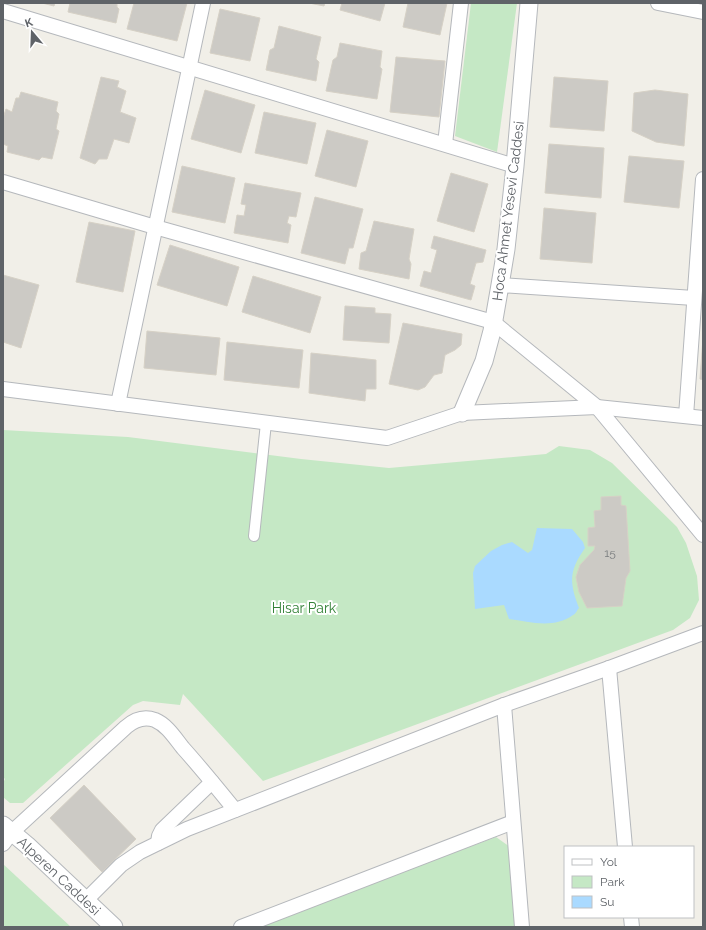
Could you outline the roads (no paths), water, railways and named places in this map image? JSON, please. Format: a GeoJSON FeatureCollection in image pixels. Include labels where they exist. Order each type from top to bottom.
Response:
{"type":"FeatureCollection","features":[{"type":"Feature","properties":{"kind":"street"},"geometry":{"type":"LineString","coordinates":[[118,404],[203,3]]}},
{"type":"Feature","properties":{"kind":"street"},"geometry":{"type":"LineString","coordinates":[[445,144],[461,3]]}},
{"type":"Feature","properties":{"kind":"street","name":"Hoca Ahmet Yesevi Caddesi"},"geometry":{"type":"LineString","coordinates":[[462,413],[484,361],[494,322],[500,286],[506,249],[515,166],[529,3]]}},
{"type":"Feature","properties":{"kind":"street"},"geometry":{"type":"LineString","coordinates":[[658,3],[703,12]]}},
{"type":"Feature","properties":{"kind":"street"},"geometry":{"type":"LineString","coordinates":[[3,11],[515,166]]}},
{"type":"Feature","properties":{"kind":"street"},"geometry":{"type":"LineString","coordinates":[[686,416],[703,180]]}},
{"type":"Feature","properties":{"kind":"street"},"geometry":{"type":"LineString","coordinates":[[3,182],[155,227],[494,322],[596,407],[703,536]]}},
{"type":"Feature","properties":{"kind":"street"},"geometry":{"type":"LineString","coordinates":[[500,286],[694,298]]}},
{"type":"Feature","properties":{"kind":"street"},"geometry":{"type":"LineString","coordinates":[[3,389],[387,438],[462,413],[596,407],[703,418]]}},
{"type":"Feature","properties":{"kind":"street"},"geometry":{"type":"LineString","coordinates":[[254,536],[266,423]]}},
{"type":"Feature","properties":{"kind":"street"},"geometry":{"type":"LineString","coordinates":[[86,900],[121,864],[140,852],[187,829],[504,705],[703,633]]}},
{"type":"Feature","properties":{"kind":"street"},"geometry":{"type":"LineString","coordinates":[[609,668],[625,846]]}},
{"type":"Feature","properties":{"kind":"street"},"geometry":{"type":"LineString","coordinates":[[504,705],[522,927]]}},
{"type":"Feature","properties":{"kind":"street"},"geometry":{"type":"LineString","coordinates":[[6,834],[126,727],[141,719],[152,719],[167,728],[235,810]]}},
{"type":"Feature","properties":{"kind":"street"},"geometry":{"type":"LineString","coordinates":[[158,843],[162,830],[212,782]]}},
{"type":"Feature","properties":{"kind":"street"},"geometry":{"type":"LineString","coordinates":[[241,927],[513,822]]}},
{"type":"Feature","properties":{"kind":"street","name":"Alperen Caddesi"},"geometry":{"type":"LineString","coordinates":[[6,834],[27,845],[114,927]]}},
{"type":"Feature","properties":{"kind":"water"},"geometry":{"type":"Polygon","coordinates":[[[537,528],[572,529],[583,542],[585,548],[576,563],[572,577],[573,591],[579,608],[576,613],[558,622],[533,623],[509,619],[504,605],[475,609],[473,573],[475,566],[491,551],[512,542],[528,553],[532,550],[537,528]]]}},
{"type":"Feature","properties":{"kind":"park label","name":"Hisar Park"},"geometry":{"type":"Point","coordinates":[304,608]}}]}
